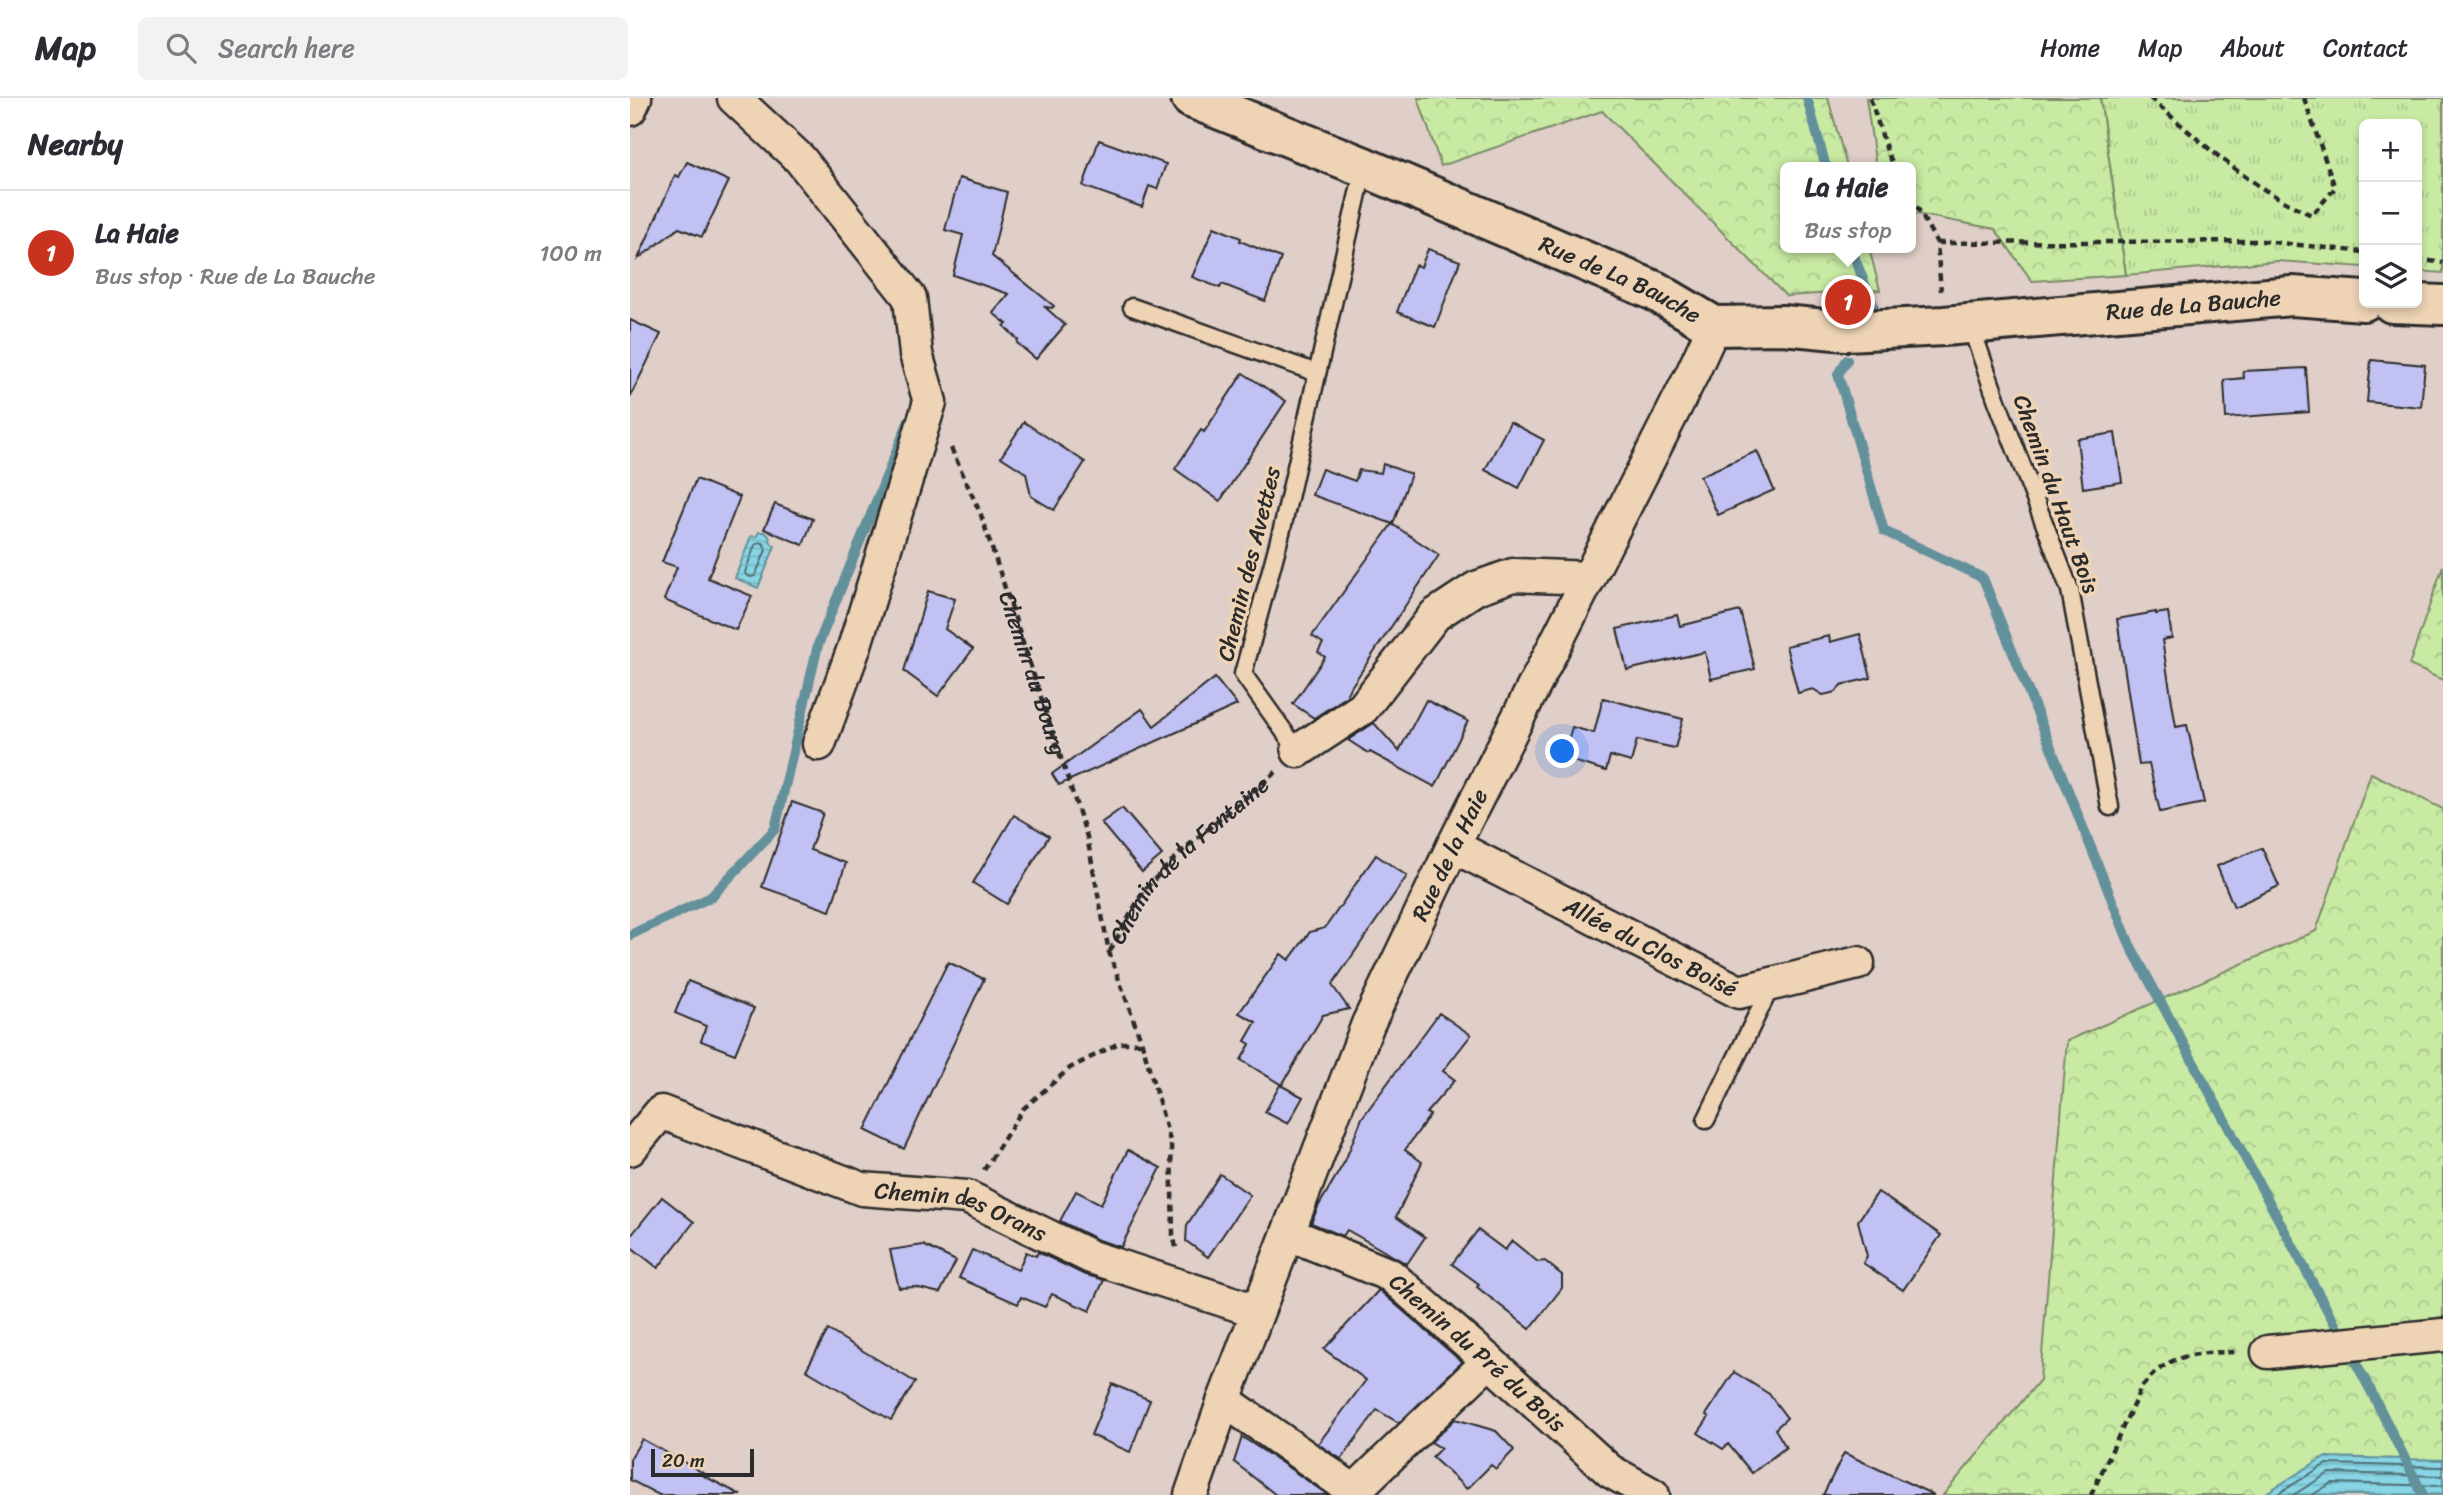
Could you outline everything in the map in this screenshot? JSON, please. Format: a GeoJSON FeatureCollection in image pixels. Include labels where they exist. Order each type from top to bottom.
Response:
{"type":"FeatureCollection","features":[{"type":"Feature","properties":{"kind":"street"},"geometry":{"type":"LineString","coordinates":[[630,109],[635,98]]}},
{"type":"Feature","properties":{"kind":"street"},"geometry":{"type":"LineString","coordinates":[[734,98],[800,159],[910,298],[916,354],[930,402],[854,648],[819,744]]}},
{"type":"Feature","properties":{"kind":"street","name":"Rue de La Bauche"},"geometry":{"type":"LineString","coordinates":[[1191,98],[1364,167],[1656,290],[1714,326],[1783,325],[1846,331],[1957,325],[2292,296],[2359,301]]}},
{"type":"Feature","properties":{"kind":"street"},"geometry":{"type":"LineString","coordinates":[[2422,304],[2443,305]]}},
{"type":"Feature","properties":{"kind":"street","name":"Rue de la Haie"},"geometry":{"type":"LineString","coordinates":[[1191,1495],[1224,1400],[1368,1024],[1453,846],[1714,326]]}},
{"type":"Feature","properties":{"kind":"street"},"geometry":{"type":"LineString","coordinates":[[1298,751],[1363,708],[1435,614],[1476,588],[1513,575],[1589,578]]}},
{"type":"Feature","properties":{"kind":"street","name":"Allée du Clos Boisé"},"geometry":{"type":"LineString","coordinates":[[1453,846],[1739,992],[1858,963]]}},
{"type":"Feature","properties":{"kind":"street","name":"Chemin des Orans"},"geometry":{"type":"LineString","coordinates":[[630,1149],[661,1112],[862,1189],[967,1197],[1091,1257],[1258,1311]]}},
{"type":"Feature","properties":{"kind":"street","name":"Chemin du Pré du Bois"},"geometry":{"type":"LineString","coordinates":[[1289,1234],[1390,1275],[1610,1471],[1653,1495]]}},
{"type":"Feature","properties":{"kind":"street"},"geometry":{"type":"LineString","coordinates":[[2268,1352],[2443,1335]]}},
{"type":"Feature","properties":{"kind":"street"},"geometry":{"type":"LineString","coordinates":[[1224,1400],[1354,1491],[1489,1361]]}},
{"type":"Feature","properties":{"kind":"lane","name":"Chemin des Avettes"},"geometry":{"type":"LineString","coordinates":[[1298,751],[1243,674],[1282,529],[1364,167]]}},
{"type":"Feature","properties":{"kind":"lane"},"geometry":{"type":"LineString","coordinates":[[1132,307],[1317,373]]}},
{"type":"Feature","properties":{"kind":"lane","name":"Chemin du Haut Bois"},"geometry":{"type":"LineString","coordinates":[[1957,325],[1997,401],[2070,590],[2110,807]]}},
{"type":"Feature","properties":{"kind":"lane"},"geometry":{"type":"LineString","coordinates":[[1706,1120],[1772,984]]}},
{"type":"Feature","properties":{"kind":"path"},"geometry":{"type":"LineString","coordinates":[[1870,98],[1892,162]]}},
{"type":"Feature","properties":{"kind":"path"},"geometry":{"type":"LineString","coordinates":[[2150,98],[2226,164],[2281,202],[2312,215],[2335,188],[2304,98]]}},
{"type":"Feature","properties":{"kind":"path"},"geometry":{"type":"LineString","coordinates":[[1916,205],[1937,243],[1957,325]]}},
{"type":"Feature","properties":{"kind":"path"},"geometry":{"type":"LineString","coordinates":[[1937,243],[2263,242],[2359,252]]}},
{"type":"Feature","properties":{"kind":"path"},"geometry":{"type":"LineString","coordinates":[[2422,260],[2443,263]]}},
{"type":"Feature","properties":{"kind":"path","name":"Chemin du Bourg"},"geometry":{"type":"LineString","coordinates":[[930,402],[981,515],[1083,824],[1110,952]]}},
{"type":"Feature","properties":{"kind":"path","name":"Chemin de la Fontaine"},"geometry":{"type":"LineString","coordinates":[[1185,1289],[1173,1234],[1171,1144],[1142,1043],[1110,952],[1144,890],[1182,851],[1298,751]]}},
{"type":"Feature","properties":{"kind":"path"},"geometry":{"type":"LineString","coordinates":[[967,1197],[1023,1109],[1070,1068],[1119,1043],[1142,1043]]}},
{"type":"Feature","properties":{"kind":"path"},"geometry":{"type":"LineString","coordinates":[[2091,1495],[2141,1388],[2153,1373],[2180,1356],[2268,1352]]}},
{"type":"Feature","properties":{"kind":"green space"},"geometry":{"type":"Polygon","coordinates":[[[1418,98],[1828,98],[1846,162],[1780,162],[1780,253],[1870,253],[1880,290],[1786,296],[1602,111],[1441,166],[1418,98]]]}},
{"type":"Feature","properties":{"kind":"green space"},"geometry":{"type":"Polygon","coordinates":[[[1866,98],[2100,98],[2126,275],[2032,281],[1995,229],[1916,214],[1916,162],[1875,162],[1866,98]]]}},
{"type":"Feature","properties":{"kind":"green space"},"geometry":{"type":"Polygon","coordinates":[[[2100,98],[2443,98],[2443,273],[2422,271],[2422,119],[2359,119],[2359,267],[2277,261],[2126,275],[2100,98]]]}},
{"type":"Feature","properties":{"kind":"green space"},"geometry":{"type":"Polygon","coordinates":[[[2443,566],[2443,680],[2409,665],[2443,566]]]}},
{"type":"Feature","properties":{"kind":"green space"},"geometry":{"type":"Polygon","coordinates":[[[2371,773],[2443,809],[2443,1495],[1943,1495],[2040,1380],[2067,1041],[2316,931],[2371,773]]]}},
{"type":"Feature","properties":{"kind":"water"},"geometry":{"type":"Polygon","coordinates":[[[759,532],[765,532],[775,546],[758,588],[735,578],[751,536],[756,537],[759,532]]]}},
{"type":"Feature","properties":{"kind":"water"},"geometry":{"type":"Polygon","coordinates":[[[2324,1457],[2443,1460],[2443,1495],[2263,1495],[2324,1457]]]}},
{"type":"Feature","properties":{"kind":"building"},"geometry":{"type":"Polygon","coordinates":[[[1099,140],[1166,164],[1157,189],[1149,186],[1142,207],[1083,186],[1099,140]]]}},
{"type":"Feature","properties":{"kind":"building"},"geometry":{"type":"Polygon","coordinates":[[[687,162],[729,181],[702,237],[679,228],[638,259],[675,175],[679,177],[687,162]]]}},
{"type":"Feature","properties":{"kind":"building"},"geometry":{"type":"Polygon","coordinates":[[[959,178],[1007,192],[992,256],[1054,306],[1045,307],[1065,325],[1036,359],[1017,343],[1018,340],[1004,326],[1007,324],[993,313],[1009,294],[953,275],[963,235],[945,230],[959,178]]]}},
{"type":"Feature","properties":{"kind":"building"},"geometry":{"type":"Polygon","coordinates":[[[1214,227],[1281,258],[1265,301],[1222,284],[1220,288],[1192,277],[1214,227]]]}},
{"type":"Feature","properties":{"kind":"building"},"geometry":{"type":"Polygon","coordinates":[[[1428,249],[1460,261],[1435,327],[1397,312],[1415,265],[1421,267],[1428,249]]]}},
{"type":"Feature","properties":{"kind":"building"},"geometry":{"type":"Polygon","coordinates":[[[630,320],[661,334],[630,397],[630,320]]]}},
{"type":"Feature","properties":{"kind":"building"},"geometry":{"type":"Polygon","coordinates":[[[2371,360],[2425,365],[2421,407],[2367,402],[2371,360]]]}},
{"type":"Feature","properties":{"kind":"building"},"geometry":{"type":"Polygon","coordinates":[[[2306,368],[2309,412],[2226,418],[2224,380],[2244,378],[2243,371],[2306,368]]]}},
{"type":"Feature","properties":{"kind":"building"},"geometry":{"type":"Polygon","coordinates":[[[1243,373],[1286,401],[1220,501],[1175,469],[1201,430],[1204,432],[1243,373]]]}},
{"type":"Feature","properties":{"kind":"building"},"geometry":{"type":"Polygon","coordinates":[[[1024,422],[1085,462],[1054,510],[1031,496],[1026,473],[1001,457],[1024,422]]]}},
{"type":"Feature","properties":{"kind":"building"},"geometry":{"type":"Polygon","coordinates":[[[1510,422],[1544,440],[1519,488],[1485,470],[1510,422]]]}},
{"type":"Feature","properties":{"kind":"building"},"geometry":{"type":"Polygon","coordinates":[[[2115,433],[2122,482],[2083,488],[2077,439],[2115,433]]]}},
{"type":"Feature","properties":{"kind":"building"},"geometry":{"type":"Polygon","coordinates":[[[1757,451],[1774,490],[1718,515],[1700,476],[1757,451]]]}},
{"type":"Feature","properties":{"kind":"building"},"geometry":{"type":"Polygon","coordinates":[[[1383,464],[1411,474],[1393,524],[1312,495],[1322,469],[1355,481],[1359,470],[1381,473],[1383,464]]]}},
{"type":"Feature","properties":{"kind":"building"},"geometry":{"type":"Polygon","coordinates":[[[696,479],[740,497],[708,578],[752,596],[736,630],[664,600],[677,567],[662,562],[696,479]]]}},
{"type":"Feature","properties":{"kind":"building"},"geometry":{"type":"Polygon","coordinates":[[[775,504],[813,519],[803,545],[764,529],[775,504]]]}},
{"type":"Feature","properties":{"kind":"building"},"geometry":{"type":"Polygon","coordinates":[[[1392,524],[1439,555],[1347,693],[1349,695],[1314,718],[1293,704],[1325,657],[1318,652],[1323,643],[1312,636],[1392,524]]]}},
{"type":"Feature","properties":{"kind":"building"},"geometry":{"type":"Polygon","coordinates":[[[928,591],[955,599],[945,629],[973,649],[938,696],[904,671],[928,591]]]}},
{"type":"Feature","properties":{"kind":"building"},"geometry":{"type":"Polygon","coordinates":[[[1740,611],[1755,669],[1711,679],[1705,652],[1627,670],[1617,629],[1677,615],[1680,626],[1740,611]]]}},
{"type":"Feature","properties":{"kind":"building"},"geometry":{"type":"Polygon","coordinates":[[[2168,612],[2172,638],[2162,640],[2176,727],[2187,725],[2204,803],[2160,812],[2149,764],[2139,765],[2117,619],[2168,612]]]}},
{"type":"Feature","properties":{"kind":"building"},"geometry":{"type":"Polygon","coordinates":[[[1860,634],[1871,678],[1841,685],[1836,692],[1823,695],[1813,689],[1798,693],[1786,646],[1829,636],[1830,642],[1860,634]]]}},
{"type":"Feature","properties":{"kind":"building"},"geometry":{"type":"Polygon","coordinates":[[[1215,678],[1237,705],[1059,785],[1052,774],[1142,709],[1154,726],[1215,678]]]}},
{"type":"Feature","properties":{"kind":"building"},"geometry":{"type":"Polygon","coordinates":[[[1603,698],[1683,719],[1675,748],[1637,740],[1631,762],[1610,756],[1606,771],[1563,758],[1572,727],[1594,733],[1603,698]]]}},
{"type":"Feature","properties":{"kind":"building"},"geometry":{"type":"Polygon","coordinates":[[[1426,700],[1468,721],[1435,787],[1348,740],[1374,723],[1399,751],[1426,700]]]}},
{"type":"Feature","properties":{"kind":"building"},"geometry":{"type":"Polygon","coordinates":[[[792,802],[823,813],[810,850],[846,863],[830,911],[762,887],[792,802]]]}},
{"type":"Feature","properties":{"kind":"building"},"geometry":{"type":"Polygon","coordinates":[[[1122,808],[1162,855],[1142,872],[1101,823],[1122,808]]]}},
{"type":"Feature","properties":{"kind":"building"},"geometry":{"type":"Polygon","coordinates":[[[1014,815],[1049,836],[1007,904],[973,883],[1014,815]]]}},
{"type":"Feature","properties":{"kind":"building"},"geometry":{"type":"Polygon","coordinates":[[[2262,848],[2279,886],[2234,907],[2217,866],[2262,848]]]}},
{"type":"Feature","properties":{"kind":"building"},"geometry":{"type":"Polygon","coordinates":[[[1376,855],[1407,876],[1332,985],[1349,1009],[1323,1015],[1282,1085],[1241,1060],[1250,1044],[1245,1041],[1256,1022],[1239,1013],[1281,954],[1289,960],[1310,932],[1325,928],[1376,855]]]}},
{"type":"Feature","properties":{"kind":"building"},"geometry":{"type":"Polygon","coordinates":[[[948,962],[984,979],[904,1149],[865,1130],[948,962]]]}},
{"type":"Feature","properties":{"kind":"building"},"geometry":{"type":"Polygon","coordinates":[[[688,981],[754,1008],[735,1054],[701,1041],[706,1026],[675,1013],[688,981]]]}},
{"type":"Feature","properties":{"kind":"building"},"geometry":{"type":"Polygon","coordinates":[[[1439,1013],[1471,1035],[1443,1071],[1455,1080],[1426,1113],[1430,1115],[1405,1150],[1422,1162],[1396,1217],[1425,1237],[1407,1264],[1347,1230],[1343,1236],[1311,1223],[1345,1161],[1362,1118],[1439,1013]]]}},
{"type":"Feature","properties":{"kind":"building"},"geometry":{"type":"Polygon","coordinates":[[[1280,1085],[1303,1097],[1288,1124],[1265,1112],[1280,1085]]]}},
{"type":"Feature","properties":{"kind":"building"},"geometry":{"type":"Polygon","coordinates":[[[1128,1150],[1161,1168],[1121,1247],[1098,1240],[1060,1221],[1076,1191],[1101,1204],[1128,1150]]]}},
{"type":"Feature","properties":{"kind":"building"},"geometry":{"type":"Polygon","coordinates":[[[1220,1174],[1250,1195],[1208,1257],[1186,1241],[1187,1225],[1220,1174]]]}},
{"type":"Feature","properties":{"kind":"building"},"geometry":{"type":"Polygon","coordinates":[[[1878,1192],[1941,1235],[1903,1290],[1863,1263],[1867,1256],[1858,1221],[1878,1192]]]}},
{"type":"Feature","properties":{"kind":"building"},"geometry":{"type":"Polygon","coordinates":[[[662,1197],[694,1222],[658,1268],[630,1246],[630,1237],[662,1197]]]}},
{"type":"Feature","properties":{"kind":"building"},"geometry":{"type":"Polygon","coordinates":[[[1478,1230],[1505,1250],[1512,1241],[1538,1262],[1545,1261],[1562,1275],[1562,1288],[1530,1329],[1452,1264],[1478,1230]]]}},
{"type":"Feature","properties":{"kind":"building"},"geometry":{"type":"Polygon","coordinates":[[[923,1245],[956,1261],[940,1293],[915,1287],[899,1288],[890,1250],[923,1245]]]}},
{"type":"Feature","properties":{"kind":"building"},"geometry":{"type":"Polygon","coordinates":[[[972,1250],[1018,1270],[1026,1252],[1036,1256],[1038,1252],[1083,1274],[1104,1280],[1090,1311],[1052,1294],[1045,1307],[1021,1297],[1018,1304],[959,1278],[972,1250]]]}},
{"type":"Feature","properties":{"kind":"building"},"geometry":{"type":"Polygon","coordinates":[[[1379,1290],[1462,1362],[1399,1423],[1377,1410],[1341,1459],[1318,1444],[1366,1380],[1324,1349],[1379,1290]]]}},
{"type":"Feature","properties":{"kind":"building"},"geometry":{"type":"Polygon","coordinates":[[[828,1330],[915,1382],[891,1420],[806,1370],[828,1330]]]}},
{"type":"Feature","properties":{"kind":"building"},"geometry":{"type":"Polygon","coordinates":[[[1734,1372],[1769,1394],[1787,1418],[1775,1429],[1786,1447],[1752,1473],[1728,1444],[1723,1449],[1698,1433],[1709,1417],[1706,1415],[1734,1372]]]}},
{"type":"Feature","properties":{"kind":"building"},"geometry":{"type":"Polygon","coordinates":[[[1112,1384],[1150,1400],[1130,1452],[1091,1435],[1112,1384]]]}},
{"type":"Feature","properties":{"kind":"building"},"geometry":{"type":"Polygon","coordinates":[[[1455,1419],[1496,1431],[1514,1450],[1496,1469],[1491,1465],[1467,1489],[1432,1457],[1441,1448],[1431,1442],[1455,1419]]]}},
{"type":"Feature","properties":{"kind":"building"},"geometry":{"type":"Polygon","coordinates":[[[1242,1437],[1328,1495],[1276,1495],[1234,1462],[1242,1437]]]}},
{"type":"Feature","properties":{"kind":"building"},"geometry":{"type":"Polygon","coordinates":[[[642,1439],[741,1495],[659,1495],[630,1480],[630,1459],[642,1439]]]}},
{"type":"Feature","properties":{"kind":"building"},"geometry":{"type":"Polygon","coordinates":[[[1844,1453],[1934,1495],[1823,1495],[1844,1453]]]}},
{"type":"Feature","properties":{"kind":"waterway"},"geometry":{"type":"LineString","coordinates":[[1807,98],[1825,162]]}},
{"type":"Feature","properties":{"kind":"waterway"},"geometry":{"type":"LineString","coordinates":[[1853,253],[1876,313]]}},
{"type":"Feature","properties":{"kind":"waterway"},"geometry":{"type":"LineString","coordinates":[[1847,360],[1838,374],[1884,531],[1983,578],[2130,945],[2370,1389],[2423,1495]]}},
{"type":"Feature","properties":{"kind":"waterway"},"geometry":{"type":"LineString","coordinates":[[630,935],[711,897],[775,829],[818,645],[910,418]]}},
{"type":"Feature","properties":{"kind":"place","name":"La Haie"},"geometry":{"type":"Point","coordinates":[1848,302]}}]}
